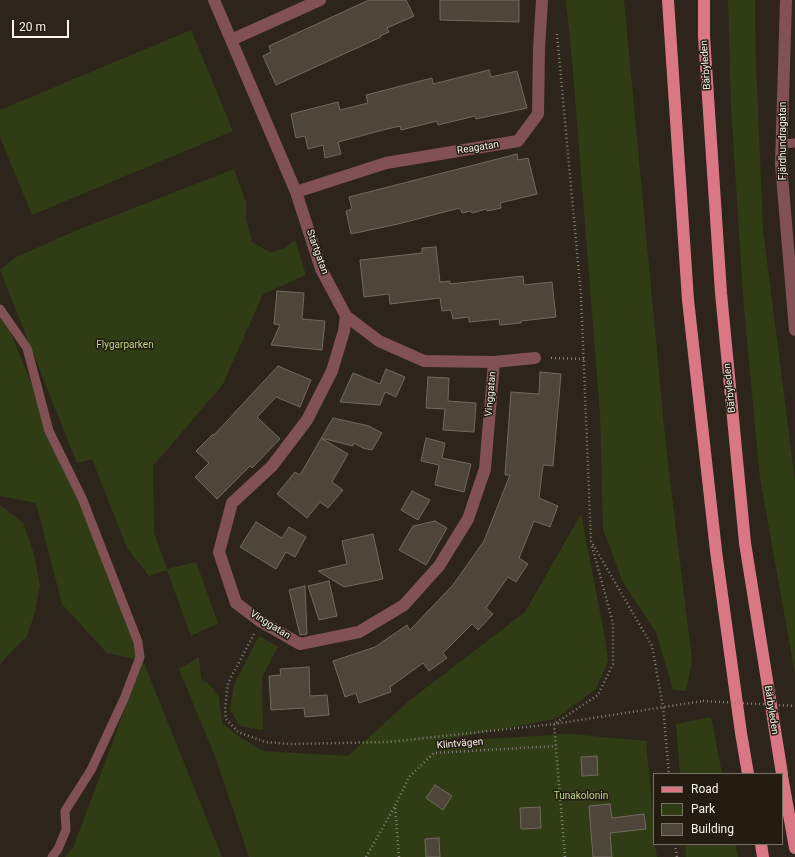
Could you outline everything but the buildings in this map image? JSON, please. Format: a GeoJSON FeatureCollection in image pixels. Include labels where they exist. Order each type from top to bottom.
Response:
{"type":"FeatureCollection","features":[{"type":"Feature","properties":{"kind":"main road"},"geometry":{"type":"LineString","coordinates":[[668,0],[688,300],[716,551],[748,773]]}},
{"type":"Feature","properties":{"kind":"main road","name":"Bärbyleden"},"geometry":{"type":"LineString","coordinates":[[704,0],[704,36],[720,293],[745,543],[782,773]]}},
{"type":"Feature","properties":{"kind":"main road","name":"Bärbyleden"},"geometry":{"type":"LineString","coordinates":[[783,781],[795,848]]}},
{"type":"Feature","properties":{"kind":"main road"},"geometry":{"type":"LineString","coordinates":[[761,845],[763,857]]}},
{"type":"Feature","properties":{"kind":"street","name":"Startgatan"},"geometry":{"type":"LineString","coordinates":[[214,0],[296,192],[321,269],[346,316],[379,341],[424,361],[494,362],[535,358]]}},
{"type":"Feature","properties":{"kind":"street"},"geometry":{"type":"LineString","coordinates":[[231,40],[320,0]]}},
{"type":"Feature","properties":{"kind":"street","name":"Reagatan"},"geometry":{"type":"LineString","coordinates":[[296,192],[386,163],[518,141],[538,114],[539,49],[542,0]]}},
{"type":"Feature","properties":{"kind":"street","name":"Fjärdhundragatan"},"geometry":{"type":"LineString","coordinates":[[786,0],[781,164],[795,330]]}},
{"type":"Feature","properties":{"kind":"street","name":"Vinggatan"},"geometry":{"type":"LineString","coordinates":[[346,316],[344,331],[332,372],[307,420],[272,466],[232,503],[219,552],[236,603],[260,621],[300,644],[359,632],[404,605],[439,566],[468,518],[485,469],[494,362]]}},
{"type":"Feature","properties":{"kind":"lane"},"geometry":{"type":"LineString","coordinates":[[782,144],[795,143]]}},
{"type":"Feature","properties":{"kind":"lane"},"geometry":{"type":"LineString","coordinates":[[0,308],[27,348],[49,431],[82,498],[138,642],[140,657],[124,699],[91,770],[65,811],[66,830],[52,857]]}},
{"type":"Feature","properties":{"kind":"path"},"geometry":{"type":"LineString","coordinates":[[554,724],[598,695],[613,664],[613,623],[591,541],[581,295],[556,27]]}},
{"type":"Feature","properties":{"kind":"path"},"geometry":{"type":"LineString","coordinates":[[535,358],[584,359]]}},
{"type":"Feature","properties":{"kind":"path"},"geometry":{"type":"LineString","coordinates":[[591,541],[652,646],[663,707],[669,773]]}},
{"type":"Feature","properties":{"kind":"path"},"geometry":{"type":"LineString","coordinates":[[260,621],[228,683],[224,709],[226,719],[238,732],[265,742],[290,744],[388,742],[554,724],[702,701],[795,706]]}},
{"type":"Feature","properties":{"kind":"path"},"geometry":{"type":"LineString","coordinates":[[554,724],[565,857]]}},
{"type":"Feature","properties":{"kind":"path","name":"Klintvägen"},"geometry":{"type":"LineString","coordinates":[[366,857],[395,806],[409,777],[434,753],[556,746]]}},
{"type":"Feature","properties":{"kind":"path"},"geometry":{"type":"LineString","coordinates":[[395,806],[399,857]]}},
{"type":"Feature","properties":{"kind":"path"},"geometry":{"type":"LineString","coordinates":[[675,845],[676,857]]}},
{"type":"Feature","properties":{"kind":"green space"},"geometry":{"type":"Polygon","coordinates":[[[566,0],[624,0],[666,447],[692,660],[686,691],[673,690],[656,632],[623,582],[603,529],[600,414],[566,0]]]}},
{"type":"Feature","properties":{"kind":"green space"},"geometry":{"type":"Polygon","coordinates":[[[728,0],[755,0],[763,230],[795,481],[795,674],[760,478],[744,309],[731,107],[728,0]]]}},
{"type":"Feature","properties":{"kind":"green space"},"geometry":{"type":"Polygon","coordinates":[[[191,30],[233,131],[32,215],[0,137],[0,110],[191,30]]]}},
{"type":"Feature","properties":{"kind":"green space","name":"Flygarparken"},"geometry":{"type":"Polygon","coordinates":[[[234,169],[246,202],[246,219],[252,242],[271,253],[284,248],[295,240],[306,275],[263,294],[223,384],[153,466],[154,533],[167,569],[196,562],[218,623],[191,636],[167,570],[149,576],[127,548],[92,459],[77,463],[0,270],[16,257],[75,231],[234,169]]]}},
{"type":"Feature","properties":{"kind":"green space"},"geometry":{"type":"Polygon","coordinates":[[[0,306],[222,857],[65,857],[73,848],[143,661],[107,653],[62,604],[36,503],[0,496],[0,306]]]}},
{"type":"Feature","properties":{"kind":"green space"},"geometry":{"type":"Polygon","coordinates":[[[0,505],[23,523],[34,554],[40,586],[35,612],[27,636],[0,664],[0,505]]]}},
{"type":"Feature","properties":{"kind":"green space","name":"Tunakolonin"},"geometry":{"type":"Polygon","coordinates":[[[581,514],[605,638],[608,661],[596,689],[555,719],[433,742],[571,734],[646,741],[653,816],[653,845],[655,845],[657,857],[249,857],[216,759],[179,669],[199,657],[201,679],[210,685],[219,697],[222,723],[241,738],[262,751],[348,756],[409,701],[525,612],[581,514]]]}},
{"type":"Feature","properties":{"kind":"green space"},"geometry":{"type":"Polygon","coordinates":[[[259,636],[278,647],[262,677],[263,730],[240,726],[230,710],[234,685],[259,636]]]}},
{"type":"Feature","properties":{"kind":"green space"},"geometry":{"type":"Polygon","coordinates":[[[711,717],[722,773],[680,773],[676,724],[711,717]]]}},
{"type":"Feature","properties":{"kind":"green space"},"geometry":{"type":"Polygon","coordinates":[[[685,845],[735,845],[738,857],[686,857],[685,845]]]}}]}
